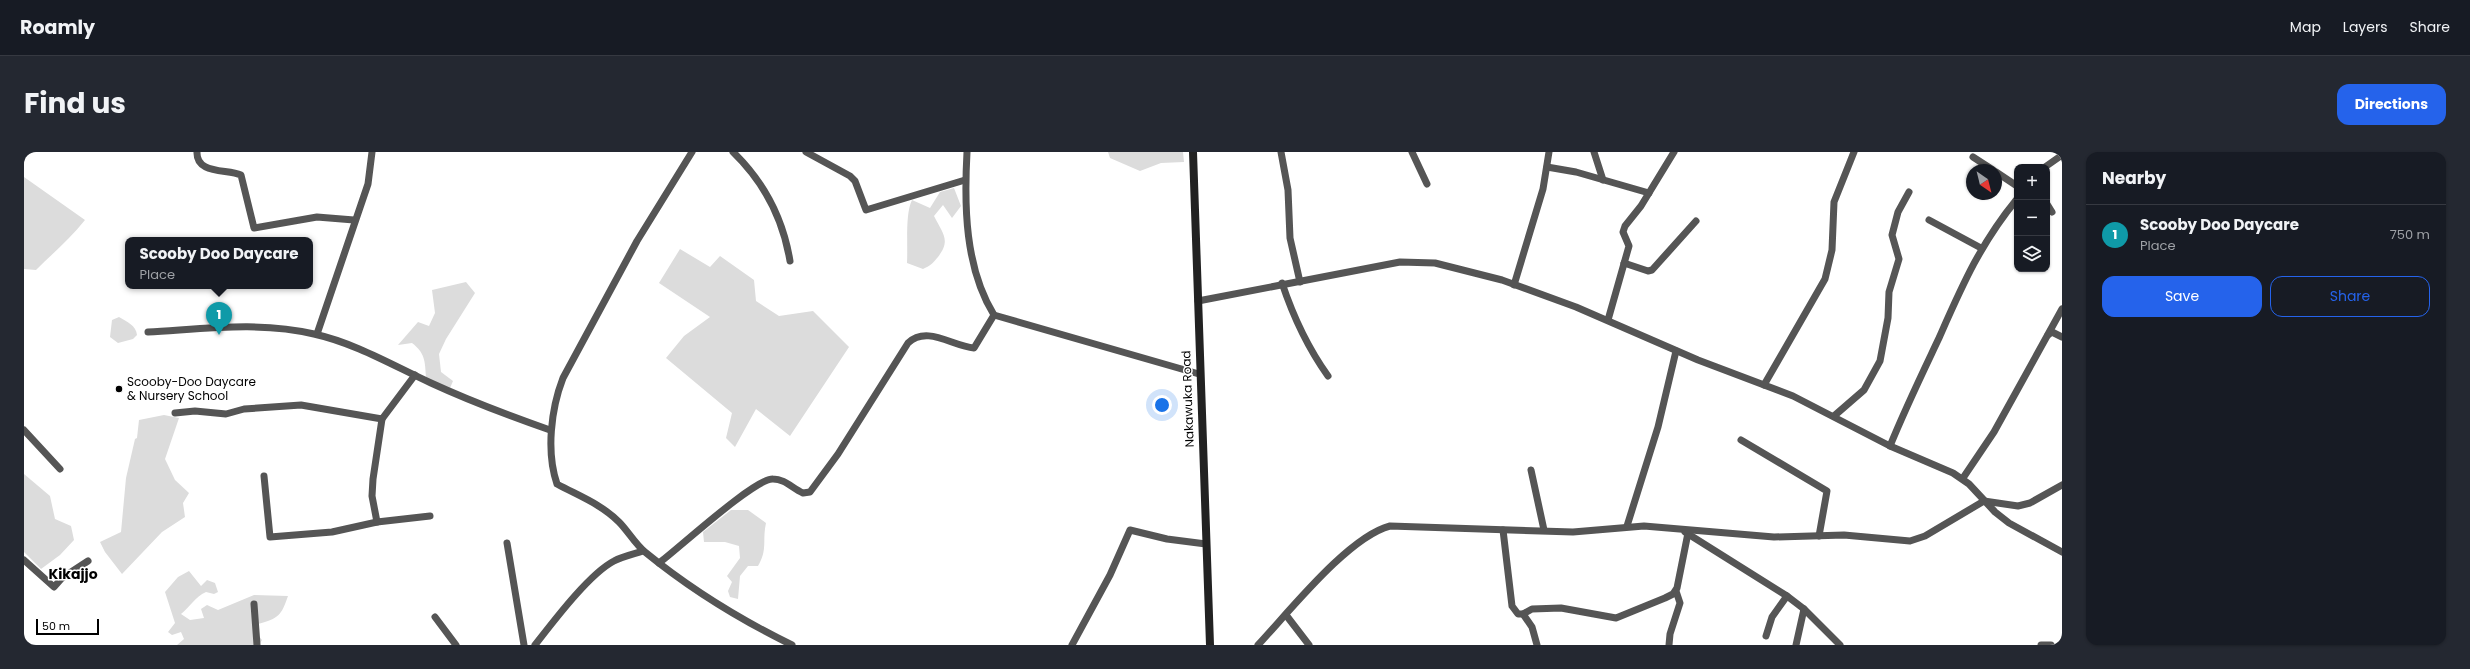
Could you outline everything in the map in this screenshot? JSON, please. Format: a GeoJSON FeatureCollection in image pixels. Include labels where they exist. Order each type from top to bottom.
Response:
{"type":"FeatureCollection","features":[{"type":"Feature","properties":{"kind":"main road","name":"Nakawuka Road"},"geometry":{"type":"LineString","coordinates":[[1193,152],[1199,374],[1210,645]]}},
{"type":"Feature","properties":{"kind":"street"},"geometry":{"type":"LineString","coordinates":[[197,152],[197,160],[202,167],[241,175],[254,228],[317,217],[354,220]]}},
{"type":"Feature","properties":{"kind":"street"},"geometry":{"type":"LineString","coordinates":[[317,334],[354,220],[368,184],[372,152]]}},
{"type":"Feature","properties":{"kind":"street"},"geometry":{"type":"LineString","coordinates":[[692,152],[637,241],[570,363],[557,394],[550,430],[554,474],[557,484],[594,502],[610,513],[643,551],[758,628],[792,645]]}},
{"type":"Feature","properties":{"kind":"street"},"geometry":{"type":"LineString","coordinates":[[733,152],[758,179],[772,205],[783,229],[790,260]]}},
{"type":"Feature","properties":{"kind":"street"},"geometry":{"type":"LineString","coordinates":[[806,152],[850,176],[855,181],[866,210],[965,180]]}},
{"type":"Feature","properties":{"kind":"street"},"geometry":{"type":"LineString","coordinates":[[967,152],[965,180],[967,218],[975,274],[994,315],[1199,374]]}},
{"type":"Feature","properties":{"kind":"street"},"geometry":{"type":"LineString","coordinates":[[1281,152],[1288,190],[1289,228],[1300,282]]}},
{"type":"Feature","properties":{"kind":"street"},"geometry":{"type":"LineString","coordinates":[[1412,152],[1427,184]]}},
{"type":"Feature","properties":{"kind":"street"},"geometry":{"type":"LineString","coordinates":[[1514,285],[1547,167],[1549,152]]}},
{"type":"Feature","properties":{"kind":"street"},"geometry":{"type":"LineString","coordinates":[[1594,152],[1603,180]]}},
{"type":"Feature","properties":{"kind":"street"},"geometry":{"type":"LineString","coordinates":[[1608,320],[1629,246],[1623,232],[1625,226],[1649,193],[1674,152]]}},
{"type":"Feature","properties":{"kind":"street"},"geometry":{"type":"LineString","coordinates":[[1764,385],[1825,279],[1832,250],[1834,202],[1854,152]]}},
{"type":"Feature","properties":{"kind":"street"},"geometry":{"type":"LineString","coordinates":[[2049,164],[2062,154]]}},
{"type":"Feature","properties":{"kind":"street"},"geometry":{"type":"LineString","coordinates":[[1973,157],[1984,164]]}},
{"type":"Feature","properties":{"kind":"street"},"geometry":{"type":"LineString","coordinates":[[1547,167],[1603,180],[1649,193]]}},
{"type":"Feature","properties":{"kind":"street"},"geometry":{"type":"LineString","coordinates":[[2002,176],[2014,184]]}},
{"type":"Feature","properties":{"kind":"street"},"geometry":{"type":"LineString","coordinates":[[1834,416],[1864,390],[1880,361],[1888,318],[1889,292],[1900,259],[1892,235],[1898,212],[1909,192]]}},
{"type":"Feature","properties":{"kind":"street"},"geometry":{"type":"LineString","coordinates":[[1890,446],[1962,282],[1981,248],[2016,200]]}},
{"type":"Feature","properties":{"kind":"street"},"geometry":{"type":"LineString","coordinates":[[1929,220],[1981,248]]}},
{"type":"Feature","properties":{"kind":"street"},"geometry":{"type":"LineString","coordinates":[[1624,263],[1648,271],[1652,270],[1696,221]]}},
{"type":"Feature","properties":{"kind":"street"},"geometry":{"type":"LineString","coordinates":[[1198,301],[1282,283],[1300,282],[1384,264],[1422,261],[1514,285],[1608,320],[1676,351],[1764,385],[1834,416],[1890,446],[1963,478],[1984,501],[2009,524],[2062,552]]}},
{"type":"Feature","properties":{"kind":"street"},"geometry":{"type":"LineString","coordinates":[[1282,283],[1289,303],[1311,349],[1328,376]]}},
{"type":"Feature","properties":{"kind":"street"},"geometry":{"type":"LineString","coordinates":[[1963,478],[1994,432],[2062,309]]}},
{"type":"Feature","properties":{"kind":"street"},"geometry":{"type":"LineString","coordinates":[[660,563],[723,510],[771,478],[783,480],[803,494],[810,492],[838,454],[908,343],[914,338],[932,336],[974,348],[994,315]]}},
{"type":"Feature","properties":{"kind":"street"},"geometry":{"type":"LineString","coordinates":[[148,332],[257,327],[317,334],[369,354],[513,417],[550,430]]}},
{"type":"Feature","properties":{"kind":"street"},"geometry":{"type":"LineString","coordinates":[[2048,335],[2052,332],[2062,337]]}},
{"type":"Feature","properties":{"kind":"street"},"geometry":{"type":"LineString","coordinates":[[1627,526],[1658,427],[1676,351]]}},
{"type":"Feature","properties":{"kind":"street"},"geometry":{"type":"LineString","coordinates":[[377,522],[372,496],[382,419],[415,375]]}},
{"type":"Feature","properties":{"kind":"street"},"geometry":{"type":"LineString","coordinates":[[175,414],[195,411],[226,414],[244,409],[301,405],[382,419]]}},
{"type":"Feature","properties":{"kind":"street"},"geometry":{"type":"LineString","coordinates":[[24,430],[60,469]]}},
{"type":"Feature","properties":{"kind":"street"},"geometry":{"type":"LineString","coordinates":[[1741,440],[1827,491],[1820,536]]}},
{"type":"Feature","properties":{"kind":"street"},"geometry":{"type":"LineString","coordinates":[[1531,470],[1544,530]]}},
{"type":"Feature","properties":{"kind":"street"},"geometry":{"type":"LineString","coordinates":[[264,476],[270,537],[332,532],[377,522],[430,516]]}},
{"type":"Feature","properties":{"kind":"street"},"geometry":{"type":"LineString","coordinates":[[1258,645],[1346,551],[1381,528],[1408,526],[1573,532],[1627,526],[1644,526],[1684,532],[1737,532],[1794,538],[1820,536],[1914,541],[1984,501],[2018,506],[2030,504],[2062,486]]}},
{"type":"Feature","properties":{"kind":"street"},"geometry":{"type":"LineString","coordinates":[[1072,645],[1110,575],[1130,530],[1167,539],[1206,544]]}},
{"type":"Feature","properties":{"kind":"street"},"geometry":{"type":"LineString","coordinates":[[1503,530],[1512,606],[1518,614],[1523,614],[1532,610],[1561,608],[1616,618],[1665,598],[1676,591]]}},
{"type":"Feature","properties":{"kind":"street"},"geometry":{"type":"LineString","coordinates":[[1669,645],[1670,634],[1680,603],[1676,591],[1684,532]]}},
{"type":"Feature","properties":{"kind":"street"},"geometry":{"type":"LineString","coordinates":[[1684,532],[1787,596],[1804,609],[1840,645]]}},
{"type":"Feature","properties":{"kind":"street"},"geometry":{"type":"LineString","coordinates":[[507,543],[524,645]]}},
{"type":"Feature","properties":{"kind":"street"},"geometry":{"type":"LineString","coordinates":[[535,645],[564,609],[605,566],[614,560],[643,551]]}},
{"type":"Feature","properties":{"kind":"street"},"geometry":{"type":"LineString","coordinates":[[24,560],[54,586],[62,578],[88,560]]}},
{"type":"Feature","properties":{"kind":"street"},"geometry":{"type":"LineString","coordinates":[[1766,636],[1772,617],[1787,596]]}},
{"type":"Feature","properties":{"kind":"street"},"geometry":{"type":"LineString","coordinates":[[254,604],[257,645]]}},
{"type":"Feature","properties":{"kind":"street"},"geometry":{"type":"LineString","coordinates":[[1796,645],[1804,609]]}},
{"type":"Feature","properties":{"kind":"street"},"geometry":{"type":"LineString","coordinates":[[1523,614],[1532,627],[1537,645]]}},
{"type":"Feature","properties":{"kind":"street"},"geometry":{"type":"LineString","coordinates":[[1286,615],[1309,645]]}},
{"type":"Feature","properties":{"kind":"street"},"geometry":{"type":"LineString","coordinates":[[435,617],[456,645]]}},
{"type":"Feature","properties":{"kind":"street"},"geometry":{"type":"LineString","coordinates":[[2041,645],[2051,645]]}},
{"type":"Feature","properties":{"kind":"shaded area"},"geometry":{"type":"Polygon","coordinates":[[[1108,152],[1183,152],[1184,162],[1161,163],[1140,171],[1110,158],[1108,152]]]}},
{"type":"Feature","properties":{"kind":"shaded area"},"geometry":{"type":"Polygon","coordinates":[[[24,177],[85,220],[36,270],[24,269],[24,177]]]}},
{"type":"Feature","properties":{"kind":"shaded area"},"geometry":{"type":"Polygon","coordinates":[[[954,188],[961,206],[952,218],[943,205],[934,216],[943,232],[945,241],[942,251],[933,263],[923,269],[907,263],[908,213],[912,200],[930,208],[940,192],[954,188]]]}},
{"type":"Feature","properties":{"kind":"shaded area"},"geometry":{"type":"Polygon","coordinates":[[[680,249],[710,267],[720,256],[754,280],[756,301],[779,316],[813,311],[849,347],[790,436],[756,409],[735,447],[726,438],[732,413],[666,358],[684,336],[710,317],[659,283],[680,249]]]}},
{"type":"Feature","properties":{"kind":"shaded area"},"geometry":{"type":"Polygon","coordinates":[[[466,282],[475,293],[446,339],[439,354],[441,372],[453,381],[450,388],[433,383],[426,377],[424,358],[420,350],[412,343],[398,345],[418,322],[429,326],[435,313],[432,290],[466,282]]]}},
{"type":"Feature","properties":{"kind":"shaded area"},"geometry":{"type":"Polygon","coordinates":[[[119,317],[131,324],[135,329],[137,335],[133,339],[118,343],[110,337],[112,320],[119,317]]]}},
{"type":"Feature","properties":{"kind":"shaded area"},"geometry":{"type":"Polygon","coordinates":[[[164,415],[179,418],[165,459],[175,480],[189,493],[183,503],[185,517],[162,532],[122,574],[105,552],[100,542],[121,532],[126,478],[135,439],[137,438],[139,420],[164,415]]]}},
{"type":"Feature","properties":{"kind":"shaded area"},"geometry":{"type":"Polygon","coordinates":[[[24,474],[50,496],[55,519],[71,526],[74,540],[60,555],[41,569],[24,552],[24,474]]]}},
{"type":"Feature","properties":{"kind":"shaded area"},"geometry":{"type":"Polygon","coordinates":[[[731,510],[748,510],[766,523],[763,555],[758,566],[748,566],[740,576],[738,599],[730,597],[728,591],[732,582],[727,576],[740,558],[739,546],[725,542],[704,542],[703,532],[731,510]]]}},
{"type":"Feature","properties":{"kind":"shaded area"},"geometry":{"type":"Polygon","coordinates":[[[189,571],[201,586],[207,580],[215,583],[218,592],[214,594],[206,592],[202,594],[181,614],[190,620],[204,618],[201,609],[207,605],[218,610],[254,595],[288,596],[281,612],[275,618],[258,624],[258,635],[262,640],[259,645],[177,645],[184,639],[181,632],[172,635],[168,632],[175,623],[165,592],[178,577],[189,571]]]}},
{"type":"Feature","properties":{"kind":"place","name":"Scooby Doo Daycare"},"geometry":{"type":"Point","coordinates":[219,335]}},
{"type":"Feature","properties":{"kind":"place","name":"Scooby-Doo Daycare & Nursery School"},"geometry":{"type":"Point","coordinates":[119,389]}},
{"type":"Feature","properties":{"kind":"district","name":"Kikajjo"},"geometry":{"type":"Point","coordinates":[73,574]}}]}
